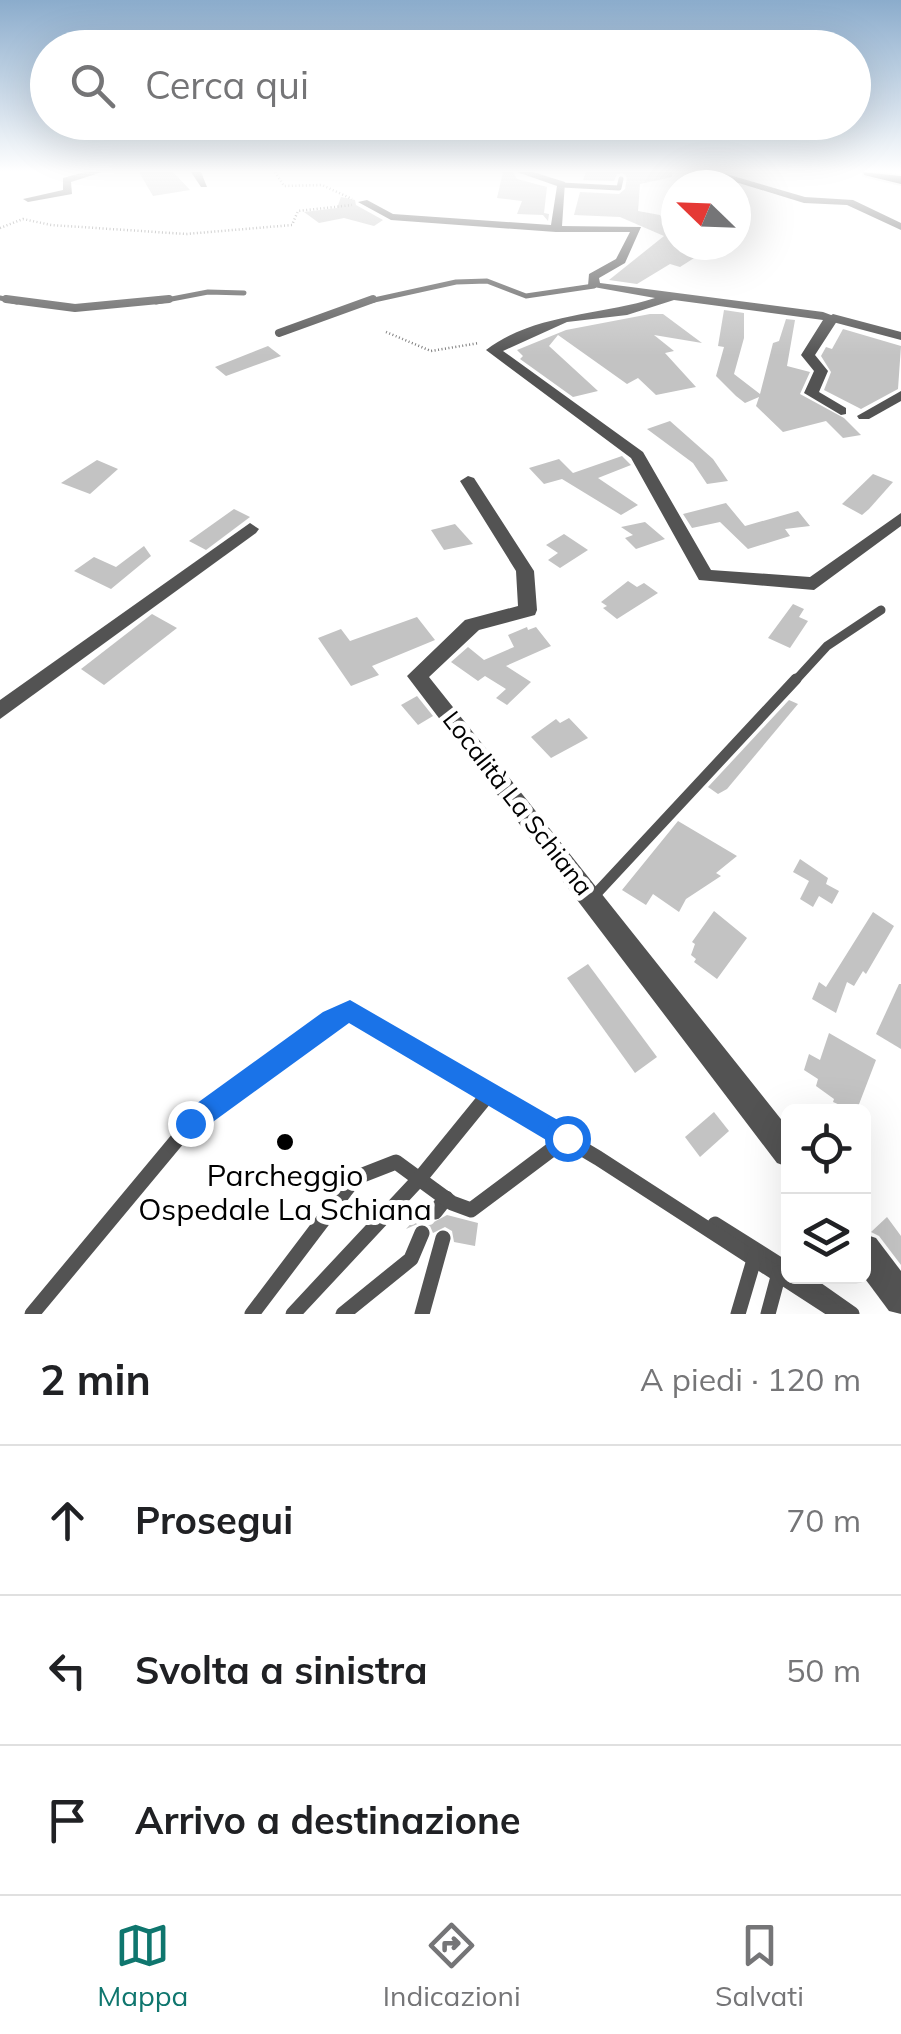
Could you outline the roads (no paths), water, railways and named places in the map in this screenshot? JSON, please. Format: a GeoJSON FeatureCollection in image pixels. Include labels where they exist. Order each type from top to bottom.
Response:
{"type":"FeatureCollection","features":[{"type":"Feature","properties":{"kind":"street"},"geometry":{"type":"LineString","coordinates":[[637,233],[622,261],[594,277],[594,286],[832,318],[901,336]]}},
{"type":"Feature","properties":{"kind":"street"},"geometry":{"type":"LineString","coordinates":[[673,296],[627,311],[564,320],[493,350],[637,455],[705,576],[814,584],[901,518]]}},
{"type":"Feature","properties":{"kind":"street"},"geometry":{"type":"LineString","coordinates":[[832,318],[808,355],[820,371],[811,393],[841,411]]}},
{"type":"Feature","properties":{"kind":"street"},"geometry":{"type":"LineString","coordinates":[[864,416],[901,395]]}},
{"type":"Feature","properties":{"kind":"street","name":"Località La Schiana"},"geometry":{"type":"LineString","coordinates":[[468,481],[524,571],[528,610],[472,625],[417,676],[781,1143]]}},
{"type":"Feature","properties":{"kind":"street"},"geometry":{"type":"LineString","coordinates":[[0,711],[250,528]]}},
{"type":"Feature","properties":{"kind":"street"},"geometry":{"type":"LineString","coordinates":[[871,1259],[901,1299]]}},
{"type":"Feature","properties":{"kind":"lane"},"geometry":{"type":"LineString","coordinates":[[279,332],[417,287],[483,281],[517,295],[528,295],[594,286]]}},
{"type":"Feature","properties":{"kind":"lane"},"geometry":{"type":"LineString","coordinates":[[0,298],[26,306],[111,307],[215,289],[244,293]]}},
{"type":"Feature","properties":{"kind":"lane"},"geometry":{"type":"LineString","coordinates":[[593,897],[826,646],[881,610]]}},
{"type":"Feature","properties":{"kind":"lane"},"geometry":{"type":"LineString","coordinates":[[32,1314],[190,1123],[331,1020],[350,1011],[491,1091],[781,1270]]}},
{"type":"Feature","properties":{"kind":"lane"},"geometry":{"type":"LineString","coordinates":[[293,1314],[421,1177],[491,1091]]}},
{"type":"Feature","properties":{"kind":"lane"},"geometry":{"type":"LineString","coordinates":[[252,1314],[355,1178],[396,1162],[421,1177],[445,1207],[472,1210],[567,1138]]}},
{"type":"Feature","properties":{"kind":"lane"},"geometry":{"type":"LineString","coordinates":[[342,1314],[411,1259],[422,1233]]}},
{"type":"Feature","properties":{"kind":"lane"},"geometry":{"type":"LineString","coordinates":[[422,1314],[444,1238]]}},
{"type":"Feature","properties":{"kind":"lane"},"geometry":{"type":"LineString","coordinates":[[738,1314],[756,1252]]}},
{"type":"Feature","properties":{"kind":"lane"},"geometry":{"type":"LineString","coordinates":[[768,1314],[781,1280]]}},
{"type":"Feature","properties":{"kind":"lane"},"geometry":{"type":"LineString","coordinates":[[800,1284],[839,1314]]}},
{"type":"Feature","properties":{"kind":"lane"},"geometry":{"type":"LineString","coordinates":[[809,1284],[852,1314]]}},
{"type":"Feature","properties":{"kind":"place","name":"Parcheggio Ospedale La Schiana"},"geometry":{"type":"Point","coordinates":[285,1142]}}]}
